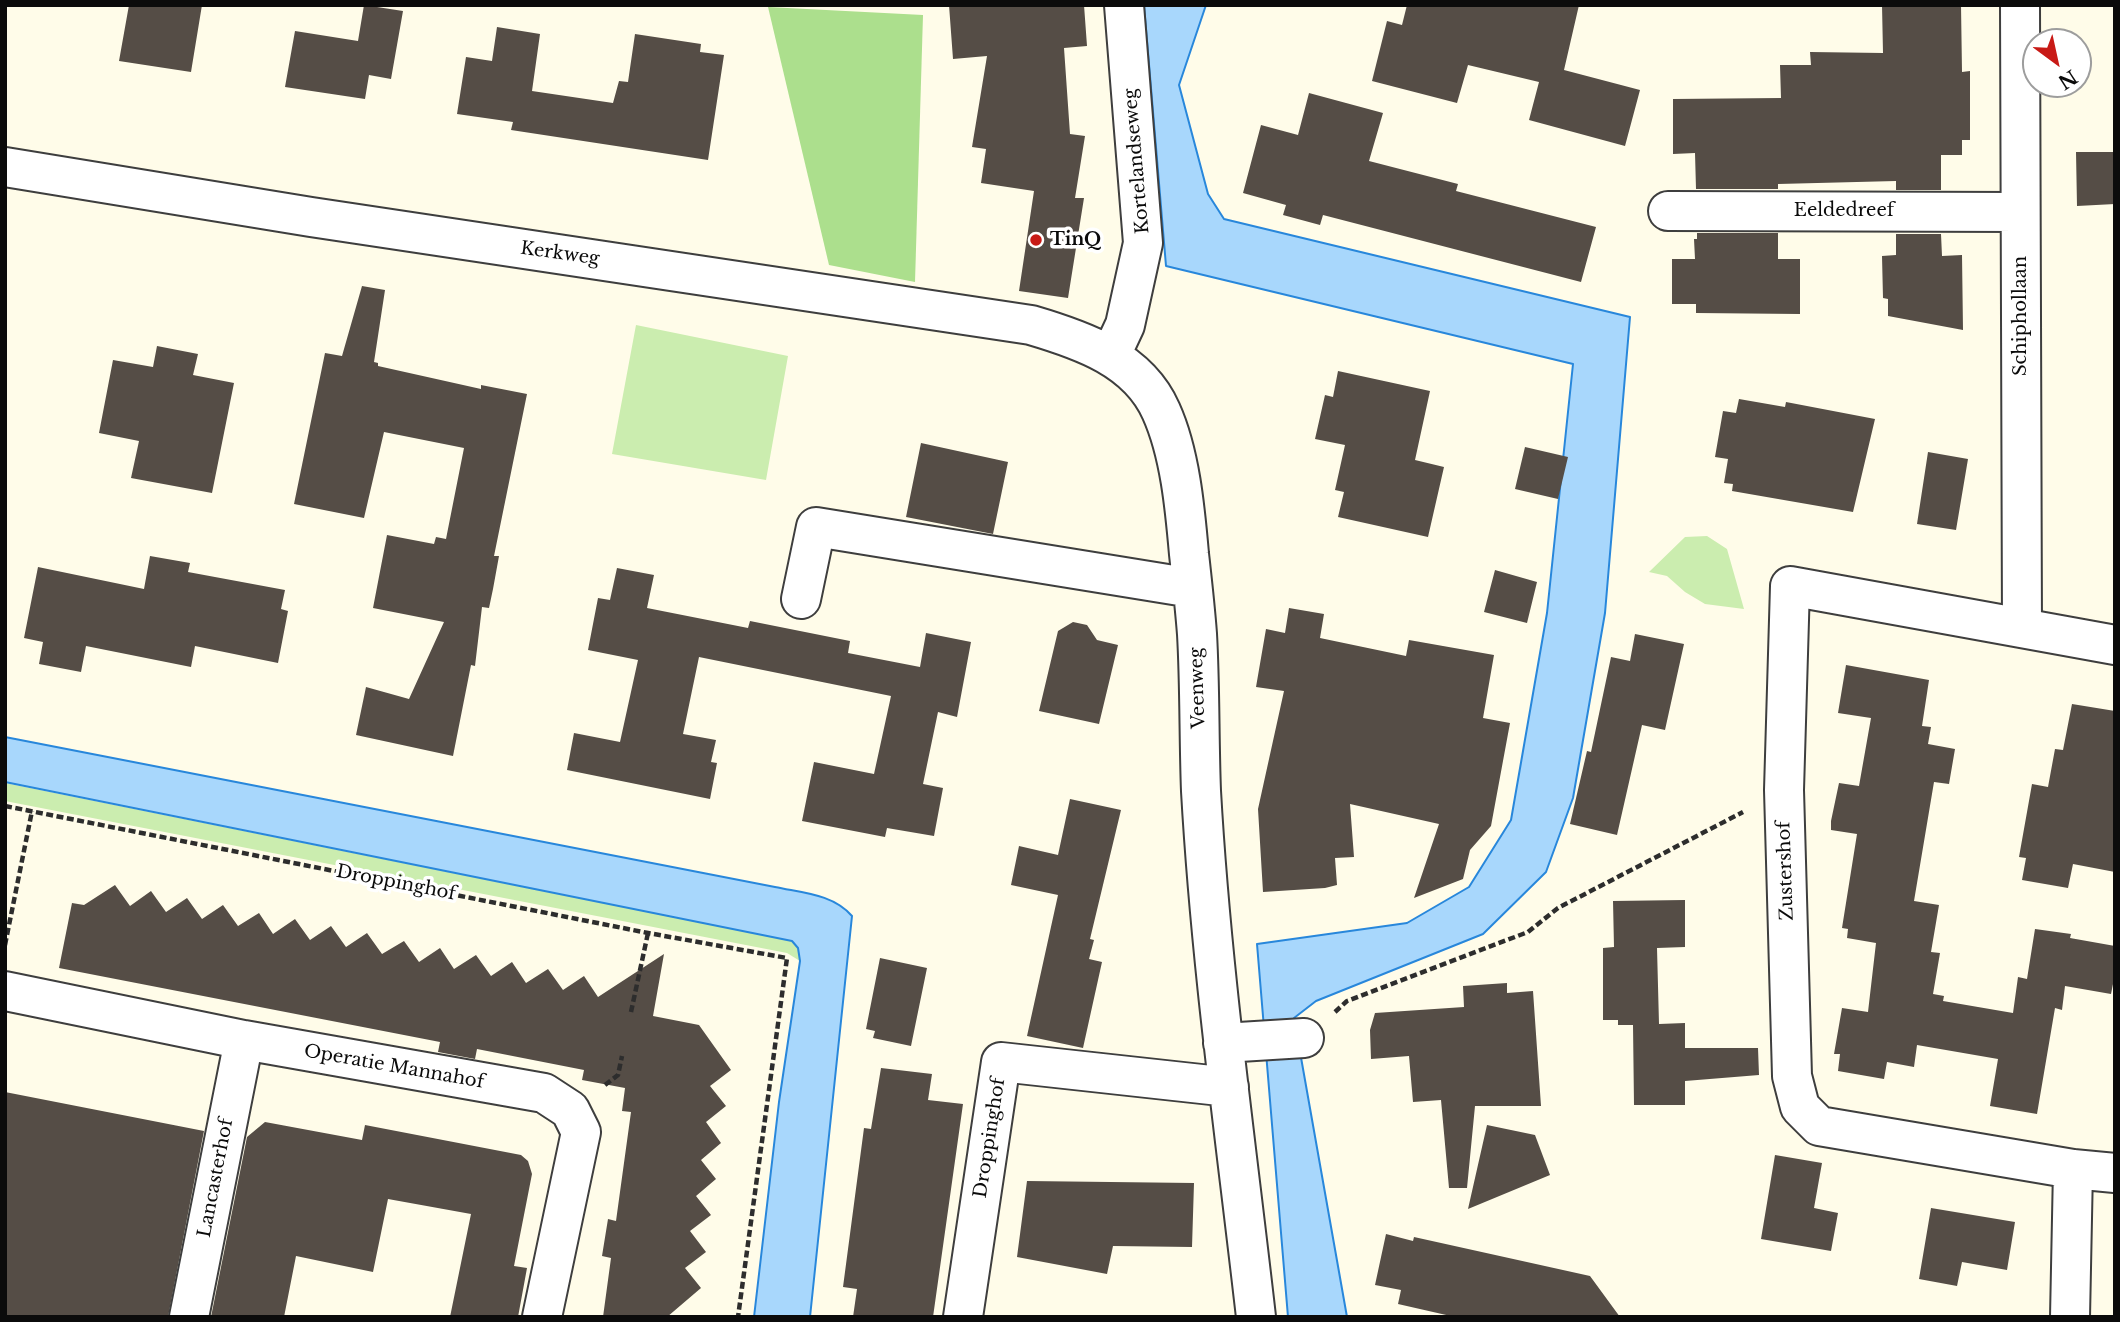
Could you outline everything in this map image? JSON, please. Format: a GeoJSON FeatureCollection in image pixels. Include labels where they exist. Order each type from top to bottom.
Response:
{"type":"FeatureCollection","features":[{"type":"Feature","properties":{"kind":"street","name":"Kortelandseweg"},"geometry":{"type":"LineString","coordinates":[[1111,355],[1125,325],[1143,243],[1124,5]]}},
{"type":"Feature","properties":{"kind":"street","name":"Schiphollaan"},"geometry":{"type":"LineString","coordinates":[[2020,5],[2022,628]]}},
{"type":"Feature","properties":{"kind":"street","name":"Kerkweg"},"geometry":{"type":"LineString","coordinates":[[5,167],[311,217],[1031,325],[1076,338],[1111,355]]}},
{"type":"Feature","properties":{"kind":"street","name":"Eeldedreef"},"geometry":{"type":"LineString","coordinates":[[1668,211],[2020,212]]}},
{"type":"Feature","properties":{"kind":"street","name":"Veenweg"},"geometry":{"type":"LineString","coordinates":[[1111,355],[1149,391],[1161,411],[1184,493],[1197,635],[1202,803],[1240,1042],[1229,1087],[1256,1317]]}},
{"type":"Feature","properties":{"kind":"street"},"geometry":{"type":"LineString","coordinates":[[801,599],[816,527],[1192,588]]}},
{"type":"Feature","properties":{"kind":"street","name":"Zustershof"},"geometry":{"type":"LineString","coordinates":[[2022,628],[1790,586],[1784,790],[1792,1076],[1800,1107],[1819,1126],[2115,1173]]}},
{"type":"Feature","properties":{"kind":"street"},"geometry":{"type":"LineString","coordinates":[[2022,628],[2115,645]]}},
{"type":"Feature","properties":{"kind":"street","name":"Operatie Mannahof"},"geometry":{"type":"LineString","coordinates":[[5,991],[244,1040],[544,1093],[570,1110],[580,1132],[542,1317]]}},
{"type":"Feature","properties":{"kind":"street"},"geometry":{"type":"LineString","coordinates":[[1240,1042],[1304,1038]]}},
{"type":"Feature","properties":{"kind":"street","name":"Lancasterhof"},"geometry":{"type":"LineString","coordinates":[[189,1317],[244,1040]]}},
{"type":"Feature","properties":{"kind":"street","name":"Droppinghof"},"geometry":{"type":"LineString","coordinates":[[962,1317],[1001,1062],[1229,1087]]}},
{"type":"Feature","properties":{"kind":"street"},"geometry":{"type":"LineString","coordinates":[[2070,1317],[2073,1168]]}},
{"type":"Feature","properties":{"kind":"path"},"geometry":{"type":"LineString","coordinates":[[1304,1038],[1347,1001],[1528,932],[1558,908],[1784,790]]}},
{"type":"Feature","properties":{"kind":"path","name":"Droppinghof"},"geometry":{"type":"LineString","coordinates":[[5,806],[787,958],[738,1317]]}},
{"type":"Feature","properties":{"kind":"path"},"geometry":{"type":"LineString","coordinates":[[5,945],[32,811]]}},
{"type":"Feature","properties":{"kind":"path"},"geometry":{"type":"LineString","coordinates":[[631,1012],[648,933]]}},
{"type":"Feature","properties":{"kind":"green space"},"geometry":{"type":"Polygon","coordinates":[[[768,7],[923,15],[915,282],[829,265],[768,7]]]}},
{"type":"Feature","properties":{"kind":"green space"},"geometry":{"type":"Polygon","coordinates":[[[636,325],[788,356],[766,480],[612,454],[636,325]]]}},
{"type":"Feature","properties":{"kind":"green space"},"geometry":{"type":"Polygon","coordinates":[[[1707,536],[1727,549],[1744,609],[1705,604],[1685,592],[1667,576],[1649,572],[1685,537],[1707,536]]]}},
{"type":"Feature","properties":{"kind":"green space"},"geometry":{"type":"Polygon","coordinates":[[[5,783],[792,941],[798,948],[800,961],[787,953],[5,801],[5,783]]]}},
{"type":"Feature","properties":{"kind":"water"},"geometry":{"type":"Polygon","coordinates":[[[1144,5],[1206,5],[1179,85],[1208,194],[1224,219],[1630,317],[1605,613],[1573,798],[1546,872],[1483,934],[1316,1001],[1294,1018],[1347,1317],[1288,1317],[1257,944],[1407,923],[1469,887],[1511,820],[1547,613],[1573,364],[1166,266],[1144,5]]]}},
{"type":"Feature","properties":{"kind":"water"},"geometry":{"type":"Polygon","coordinates":[[[5,737],[807,893],[836,903],[852,916],[810,1317],[754,1317],[779,1102],[800,961],[798,948],[792,941],[5,782],[5,737]]]}},
{"type":"Feature","properties":{"kind":"building"},"geometry":{"type":"Polygon","coordinates":[[[129,5],[202,5],[191,72],[119,61],[129,5]]]}},
{"type":"Feature","properties":{"kind":"building"},"geometry":{"type":"Polygon","coordinates":[[[364,5],[403,11],[391,79],[369,75],[365,99],[285,87],[295,31],[358,41],[364,5]]]}},
{"type":"Feature","properties":{"kind":"building"},"geometry":{"type":"Polygon","coordinates":[[[949,5],[1084,5],[1087,46],[1064,48],[1070,134],[1085,136],[1075,198],[1084,198],[1068,298],[1019,291],[1034,191],[981,183],[986,149],[972,147],[987,56],[953,59],[949,5]]]}},
{"type":"Feature","properties":{"kind":"building"},"geometry":{"type":"Polygon","coordinates":[[[1407,5],[1579,5],[1564,70],[1640,90],[1625,146],[1529,120],[1539,82],[1468,65],[1457,103],[1372,81],[1387,21],[1402,25],[1407,5]]]}},
{"type":"Feature","properties":{"kind":"building"},"geometry":{"type":"Polygon","coordinates":[[[1882,5],[1961,5],[1962,72],[1970,71],[1970,140],[1962,140],[1962,155],[1941,155],[1941,190],[1896,190],[1896,181],[1778,184],[1778,189],[1696,189],[1695,153],[1673,154],[1673,99],[1781,98],[1780,65],[1811,65],[1810,52],[1883,53],[1882,5]]]}},
{"type":"Feature","properties":{"kind":"building"},"geometry":{"type":"Polygon","coordinates":[[[497,27],[540,34],[532,91],[613,103],[619,81],[628,82],[635,34],[701,44],[700,52],[724,55],[708,160],[511,130],[513,122],[457,114],[466,57],[492,61],[497,27]]]}},
{"type":"Feature","properties":{"kind":"building"},"geometry":{"type":"Polygon","coordinates":[[[1309,93],[1383,113],[1369,161],[1458,184],[1456,191],[1596,227],[1581,282],[1323,215],[1320,225],[1283,215],[1286,205],[1243,193],[1261,125],[1298,135],[1309,93]]]}},
{"type":"Feature","properties":{"kind":"building"},"geometry":{"type":"Polygon","coordinates":[[[2076,152],[2115,152],[2115,204],[2077,206],[2076,152]]]}},
{"type":"Feature","properties":{"kind":"building"},"geometry":{"type":"Polygon","coordinates":[[[1697,233],[1778,233],[1778,259],[1800,259],[1800,314],[1696,313],[1696,304],[1672,304],[1672,259],[1695,259],[1694,239],[1697,239],[1697,233]]]}},
{"type":"Feature","properties":{"kind":"building"},"geometry":{"type":"Polygon","coordinates":[[[1896,234],[1941,234],[1942,256],[1962,255],[1963,330],[1888,316],[1888,299],[1883,298],[1882,256],[1896,255],[1896,234]]]}},
{"type":"Feature","properties":{"kind":"building"},"geometry":{"type":"Polygon","coordinates":[[[362,286],[385,290],[374,362],[378,363],[378,366],[481,389],[481,385],[527,394],[494,556],[499,556],[493,589],[489,608],[482,607],[475,666],[471,665],[453,756],[356,735],[366,687],[409,699],[444,622],[373,608],[387,535],[434,544],[436,537],[446,539],[464,448],[384,432],[364,518],[294,504],[325,353],[342,356],[362,286]]]}},
{"type":"Feature","properties":{"kind":"building"},"geometry":{"type":"Polygon","coordinates":[[[157,346],[198,354],[193,375],[234,383],[212,493],[131,478],[139,441],[99,433],[113,360],[153,367],[157,346]]]}},
{"type":"Feature","properties":{"kind":"building"},"geometry":{"type":"Polygon","coordinates":[[[1338,371],[1430,391],[1415,460],[1444,467],[1428,537],[1338,517],[1344,492],[1335,490],[1345,445],[1315,439],[1325,395],[1333,397],[1338,371]]]}},
{"type":"Feature","properties":{"kind":"building"},"geometry":{"type":"Polygon","coordinates":[[[1739,399],[1785,407],[1786,402],[1875,419],[1853,512],[1732,491],[1733,484],[1724,483],[1728,459],[1715,457],[1723,411],[1736,413],[1739,399]]]}},
{"type":"Feature","properties":{"kind":"building"},"geometry":{"type":"Polygon","coordinates":[[[921,443],[1008,462],[993,534],[906,517],[921,443]]]}},
{"type":"Feature","properties":{"kind":"building"},"geometry":{"type":"Polygon","coordinates":[[[1525,447],[1568,457],[1558,499],[1515,489],[1525,447]]]}},
{"type":"Feature","properties":{"kind":"building"},"geometry":{"type":"Polygon","coordinates":[[[1928,452],[1968,459],[1956,530],[1917,524],[1928,452]]]}},
{"type":"Feature","properties":{"kind":"building"},"geometry":{"type":"Polygon","coordinates":[[[150,556],[190,563],[188,572],[285,590],[281,609],[288,611],[278,663],[195,646],[191,667],[86,646],[81,672],[39,664],[43,642],[24,638],[38,567],[144,589],[150,556]]]}},
{"type":"Feature","properties":{"kind":"building"},"geometry":{"type":"Polygon","coordinates":[[[617,568],[654,575],[647,608],[748,628],[750,621],[850,641],[848,653],[920,667],[926,633],[971,642],[957,717],[938,712],[923,784],[943,788],[934,836],[887,828],[885,837],[802,821],[814,762],[874,774],[891,696],[699,657],[683,734],[716,740],[711,762],[717,763],[710,799],[567,770],[574,733],[620,742],[638,660],[588,650],[598,598],[610,600],[617,568]]]}},
{"type":"Feature","properties":{"kind":"building"},"geometry":{"type":"Polygon","coordinates":[[[1495,570],[1537,582],[1527,623],[1484,612],[1495,570]]]}},
{"type":"Feature","properties":{"kind":"building"},"geometry":{"type":"Polygon","coordinates":[[[1289,608],[1324,614],[1320,638],[1406,656],[1409,640],[1494,655],[1483,718],[1510,723],[1491,826],[1470,850],[1463,879],[1414,898],[1439,824],[1350,804],[1354,857],[1335,858],[1337,885],[1263,892],[1258,809],[1284,691],[1256,687],[1266,629],[1285,633],[1289,608]]]}},
{"type":"Feature","properties":{"kind":"building"},"geometry":{"type":"Polygon","coordinates":[[[1073,622],[1087,625],[1097,640],[1118,645],[1099,724],[1039,711],[1058,631],[1073,622]]]}},
{"type":"Feature","properties":{"kind":"building"},"geometry":{"type":"Polygon","coordinates":[[[1635,634],[1684,644],[1665,730],[1642,725],[1617,835],[1570,824],[1587,751],[1591,752],[1611,657],[1630,661],[1635,634]]]}},
{"type":"Feature","properties":{"kind":"building"},"geometry":{"type":"Polygon","coordinates":[[[1846,665],[1929,680],[1922,726],[1931,727],[1928,744],[1955,749],[1949,784],[1934,782],[1914,901],[1939,905],[1931,952],[1940,953],[1933,994],[1944,996],[1943,1001],[2013,1013],[2018,977],[2027,979],[2035,929],[2071,934],[2070,938],[2115,946],[2115,974],[2111,994],[2065,986],[2062,1010],[2055,1008],[2037,1114],[1990,1106],[1998,1059],[1917,1045],[1914,1067],[1887,1062],[1884,1079],[1838,1071],[1840,1054],[1834,1054],[1842,1008],[1868,1012],[1876,943],[1847,938],[1848,929],[1842,928],[1857,834],[1831,830],[1839,783],[1859,786],[1871,718],[1838,713],[1846,665]]]}},
{"type":"Feature","properties":{"kind":"building"},"geometry":{"type":"Polygon","coordinates":[[[2072,704],[2115,711],[2115,872],[2073,864],[2068,888],[2022,880],[2026,858],[2019,857],[2032,784],[2048,787],[2055,749],[2063,750],[2072,704]]]}},
{"type":"Feature","properties":{"kind":"building"},"geometry":{"type":"Polygon","coordinates":[[[1070,799],[1121,810],[1090,939],[1094,940],[1089,959],[1102,962],[1083,1048],[1027,1036],[1058,895],[1011,885],[1019,846],[1058,855],[1070,799]]]}},
{"type":"Feature","properties":{"kind":"building"},"geometry":{"type":"Polygon","coordinates":[[[115,885],[130,906],[151,891],[166,912],[187,898],[202,919],[223,905],[238,926],[259,913],[273,934],[295,919],[310,940],[331,926],[346,947],[367,933],[382,954],[404,941],[419,962],[440,948],[454,969],[476,955],[491,976],[512,962],[526,983],[548,969],[563,990],[584,976],[598,997],[664,954],[653,1016],[699,1025],[731,1070],[710,1086],[726,1106],[706,1122],[721,1143],[701,1160],[716,1179],[696,1196],[711,1215],[690,1231],[706,1252],[685,1268],[701,1288],[667,1317],[603,1317],[611,1258],[602,1256],[608,1219],[616,1221],[631,1112],[622,1111],[625,1088],[582,1080],[584,1070],[477,1049],[475,1059],[438,1052],[440,1042],[59,968],[72,903],[84,905],[115,885]]]}},
{"type":"Feature","properties":{"kind":"building"},"geometry":{"type":"Polygon","coordinates":[[[1685,900],[1685,947],[1657,948],[1659,1024],[1685,1023],[1685,1048],[1758,1048],[1759,1075],[1685,1081],[1685,1105],[1634,1105],[1633,1025],[1618,1025],[1618,1020],[1603,1020],[1603,948],[1614,947],[1613,901],[1685,900]]]}},
{"type":"Feature","properties":{"kind":"building"},"geometry":{"type":"Polygon","coordinates":[[[880,958],[927,968],[911,1046],[873,1038],[875,1031],[866,1029],[880,958]]]}},
{"type":"Feature","properties":{"kind":"building"},"geometry":{"type":"Polygon","coordinates":[[[1507,983],[1507,993],[1533,991],[1541,1106],[1475,1106],[1467,1188],[1449,1188],[1441,1100],[1413,1102],[1409,1056],[1371,1059],[1370,1030],[1375,1013],[1464,1007],[1463,986],[1507,983]]]}},
{"type":"Feature","properties":{"kind":"building"},"geometry":{"type":"Polygon","coordinates":[[[881,1068],[932,1074],[928,1100],[963,1104],[933,1317],[853,1317],[857,1289],[843,1287],[864,1128],[871,1129],[881,1068]]]}},
{"type":"Feature","properties":{"kind":"building"},"geometry":{"type":"Polygon","coordinates":[[[5,1092],[204,1131],[168,1317],[5,1317],[5,1092]]]}},
{"type":"Feature","properties":{"kind":"building"},"geometry":{"type":"Polygon","coordinates":[[[265,1122],[362,1140],[365,1125],[521,1155],[528,1161],[532,1174],[514,1266],[527,1268],[518,1317],[450,1317],[471,1214],[388,1199],[373,1272],[296,1256],[284,1317],[211,1317],[247,1137],[265,1122]]]}},
{"type":"Feature","properties":{"kind":"building"},"geometry":{"type":"Polygon","coordinates":[[[1487,1125],[1535,1135],[1550,1175],[1468,1209],[1487,1125]]]}},
{"type":"Feature","properties":{"kind":"building"},"geometry":{"type":"Polygon","coordinates":[[[1775,1155],[1822,1163],[1814,1208],[1838,1213],[1831,1251],[1761,1239],[1775,1155]]]}},
{"type":"Feature","properties":{"kind":"building"},"geometry":{"type":"Polygon","coordinates":[[[1027,1181],[1194,1183],[1192,1247],[1113,1246],[1107,1274],[1017,1257],[1027,1181]]]}},
{"type":"Feature","properties":{"kind":"building"},"geometry":{"type":"Polygon","coordinates":[[[1931,1208],[2015,1222],[2007,1270],[1962,1262],[1957,1286],[1919,1279],[1931,1208]]]}},
{"type":"Feature","properties":{"kind":"building"},"geometry":{"type":"Polygon","coordinates":[[[1386,1234],[1413,1241],[1414,1237],[1590,1276],[1620,1317],[1455,1317],[1398,1304],[1401,1290],[1375,1285],[1386,1234]]]}},
{"type":"Feature","properties":{"kind":"place","name":"TinQ"},"geometry":{"type":"Point","coordinates":[1036,240]}}]}
